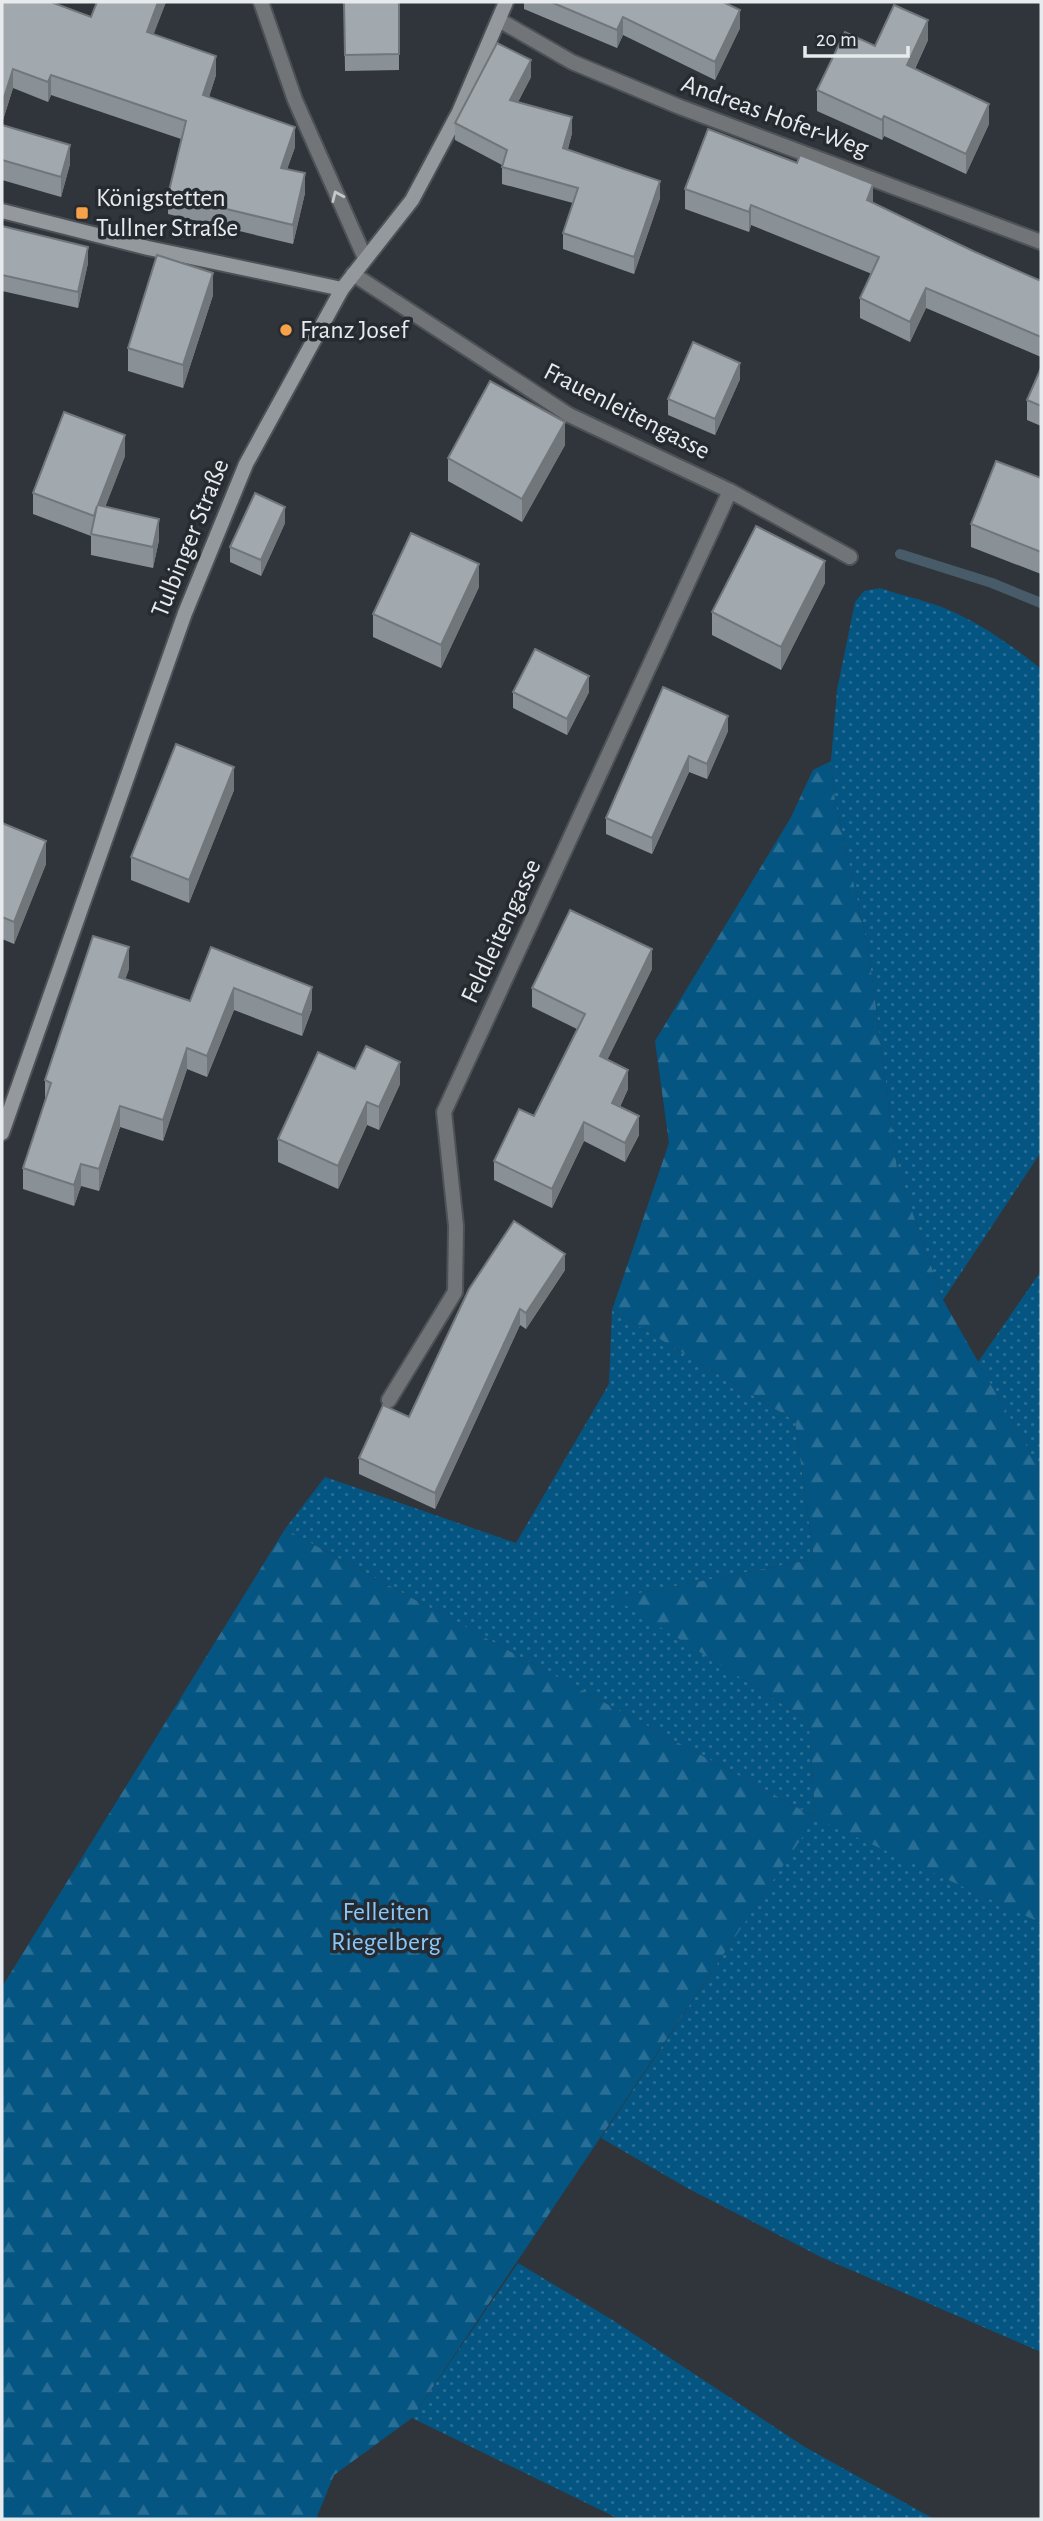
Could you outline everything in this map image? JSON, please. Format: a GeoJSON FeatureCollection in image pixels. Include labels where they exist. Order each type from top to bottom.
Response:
{"type":"FeatureCollection","features":[{"type":"Feature","properties":{"kind":"main road","name":"Tulbinger Straße"},"geometry":{"type":"LineString","coordinates":[[2,1133],[214,538],[246,464],[342,289],[412,200],[459,112],[506,2]]}},
{"type":"Feature","properties":{"kind":"main road"},"geometry":{"type":"LineString","coordinates":[[2,211],[148,248],[342,289]]}},
{"type":"Feature","properties":{"kind":"street"},"geometry":{"type":"LineString","coordinates":[[261,2],[295,100],[365,258]]}},
{"type":"Feature","properties":{"kind":"street","name":"Andreas Hofer-Weg"},"geometry":{"type":"LineString","coordinates":[[499,20],[572,62],[680,107],[1041,242]]}},
{"type":"Feature","properties":{"kind":"street","name":"Frauenleitengasse"},"geometry":{"type":"LineString","coordinates":[[353,274],[569,415],[730,491],[850,557]]}},
{"type":"Feature","properties":{"kind":"street","name":"Feldleitengasse"},"geometry":{"type":"LineString","coordinates":[[389,1400],[455,1292],[456,1226],[444,1112],[730,491]]}},
{"type":"Feature","properties":{"kind":"green space"},"geometry":{"type":"Polygon","coordinates":[[[880,588],[948,609],[976,623],[1041,669],[1041,1152],[943,1300],[897,1168],[868,947],[835,801],[831,761],[837,690],[855,602],[864,591],[880,588]]]}},
{"type":"Feature","properties":{"kind":"green space","name":"Felleiten Riegelberg"},"geometry":{"type":"Polygon","coordinates":[[[831,761],[835,801],[868,947],[897,1168],[943,1300],[1041,1472],[1041,1923],[815,1818],[412,2418],[334,2475],[316,2519],[2,2519],[2,1987],[285,1529],[815,1817],[809,1721],[614,1598],[814,1559],[795,1421],[612,1310],[669,1143],[655,1041],[790,819],[813,770],[831,761]]]}},
{"type":"Feature","properties":{"kind":"green space"},"geometry":{"type":"Polygon","coordinates":[[[1041,1271],[1041,1472],[978,1362],[1041,1271]]]}},
{"type":"Feature","properties":{"kind":"green space"},"geometry":{"type":"Polygon","coordinates":[[[612,1310],[795,1421],[814,1559],[615,1598],[809,1721],[815,1817],[285,1529],[325,1477],[516,1543],[609,1384],[612,1310]]]}},
{"type":"Feature","properties":{"kind":"green space"},"geometry":{"type":"Polygon","coordinates":[[[815,1817],[1041,1923],[1041,2352],[823,2258],[689,2189],[601,2138],[815,1817]]]}},
{"type":"Feature","properties":{"kind":"green space"},"geometry":{"type":"Polygon","coordinates":[[[518,2263],[614,2321],[805,2447],[934,2519],[619,2519],[412,2418],[518,2263]]]}},
{"type":"Feature","properties":{"kind":"building"},"geometry":{"type":"Polygon","coordinates":[[[2,2],[51,2],[91,17],[97,2],[158,2],[147,32],[216,56],[203,95],[295,127],[281,168],[305,173],[293,225],[168,195],[186,121],[51,75],[48,82],[13,69],[2,104],[2,2]]]}},
{"type":"Feature","properties":{"kind":"building"},"geometry":{"type":"Polygon","coordinates":[[[344,2],[399,2],[399,54],[345,55],[344,2]]]}},
{"type":"Feature","properties":{"kind":"building"},"geometry":{"type":"Polygon","coordinates":[[[551,2],[723,2],[740,10],[715,62],[623,17],[617,30],[551,2]]]}},
{"type":"Feature","properties":{"kind":"building"},"geometry":{"type":"Polygon","coordinates":[[[894,5],[928,20],[907,65],[989,104],[966,154],[884,116],[882,120],[817,90],[845,32],[875,46],[894,5]]]}},
{"type":"Feature","properties":{"kind":"building"},"geometry":{"type":"Polygon","coordinates":[[[497,43],[531,60],[510,100],[572,117],[563,148],[660,181],[634,257],[563,233],[578,188],[502,167],[507,150],[455,123],[497,43]]]}},
{"type":"Feature","properties":{"kind":"building"},"geometry":{"type":"Polygon","coordinates":[[[2,125],[70,145],[61,177],[2,160],[2,125]]]}},
{"type":"Feature","properties":{"kind":"building"},"geometry":{"type":"Polygon","coordinates":[[[708,129],[797,163],[800,155],[873,184],[867,200],[1041,281],[1041,337],[926,288],[910,322],[860,298],[879,257],[751,205],[749,212],[685,189],[708,129]]]}},
{"type":"Feature","properties":{"kind":"building"},"geometry":{"type":"Polygon","coordinates":[[[2,226],[88,247],[78,292],[2,275],[2,226]]]}},
{"type":"Feature","properties":{"kind":"building"},"geometry":{"type":"Polygon","coordinates":[[[157,255],[213,273],[183,365],[128,348],[157,255]]]}},
{"type":"Feature","properties":{"kind":"building"},"geometry":{"type":"Polygon","coordinates":[[[693,342],[740,363],[715,419],[668,399],[693,342]]]}},
{"type":"Feature","properties":{"kind":"building"},"geometry":{"type":"Polygon","coordinates":[[[1041,368],[1041,406],[1027,400],[1041,368]]]}},
{"type":"Feature","properties":{"kind":"building"},"geometry":{"type":"Polygon","coordinates":[[[490,381],[565,422],[522,499],[448,458],[490,381]]]}},
{"type":"Feature","properties":{"kind":"building"},"geometry":{"type":"Polygon","coordinates":[[[64,412],[125,435],[98,505],[159,519],[153,547],[91,534],[97,506],[94,516],[33,493],[64,412]]]}},
{"type":"Feature","properties":{"kind":"building"},"geometry":{"type":"Polygon","coordinates":[[[996,461],[1041,478],[1041,552],[971,524],[996,461]]]}},
{"type":"Feature","properties":{"kind":"building"},"geometry":{"type":"Polygon","coordinates":[[[255,493],[285,507],[261,560],[230,547],[255,493]]]}},
{"type":"Feature","properties":{"kind":"building"},"geometry":{"type":"Polygon","coordinates":[[[756,526],[825,561],[781,647],[712,612],[756,526]]]}},
{"type":"Feature","properties":{"kind":"building"},"geometry":{"type":"Polygon","coordinates":[[[411,533],[479,564],[441,645],[373,614],[411,533]]]}},
{"type":"Feature","properties":{"kind":"building"},"geometry":{"type":"Polygon","coordinates":[[[535,649],[589,676],[567,719],[513,692],[535,649]]]}},
{"type":"Feature","properties":{"kind":"building"},"geometry":{"type":"Polygon","coordinates":[[[663,687],[728,716],[707,764],[689,756],[652,838],[606,818],[663,687]]]}},
{"type":"Feature","properties":{"kind":"building"},"geometry":{"type":"Polygon","coordinates":[[[176,744],[234,767],[189,880],[131,857],[176,744]]]}},
{"type":"Feature","properties":{"kind":"building"},"geometry":{"type":"Polygon","coordinates":[[[2,823],[46,841],[14,922],[2,917],[2,823]]]}},
{"type":"Feature","properties":{"kind":"building"},"geometry":{"type":"Polygon","coordinates":[[[570,910],[652,949],[600,1056],[628,1070],[612,1103],[639,1116],[625,1143],[584,1122],[552,1189],[494,1161],[519,1109],[534,1116],[585,1014],[532,988],[570,910]]]}},
{"type":"Feature","properties":{"kind":"building"},"geometry":{"type":"Polygon","coordinates":[[[93,936],[129,947],[119,977],[190,1001],[211,947],[312,987],[302,1015],[234,988],[207,1056],[187,1048],[163,1120],[120,1106],[99,1169],[81,1164],[74,1185],[23,1168],[51,1083],[45,1080],[93,936]]]}},
{"type":"Feature","properties":{"kind":"building"},"geometry":{"type":"Polygon","coordinates":[[[366,1046],[400,1062],[379,1107],[367,1102],[338,1166],[278,1139],[318,1052],[355,1069],[366,1046]]]}},
{"type":"Feature","properties":{"kind":"building"},"geometry":{"type":"Polygon","coordinates":[[[514,1221],[565,1254],[526,1313],[520,1309],[435,1493],[359,1458],[383,1405],[409,1417],[469,1289],[514,1221]]]}},
{"type":"Feature","properties":{"kind":"waterway"},"geometry":{"type":"LineString","coordinates":[[900,554],[992,583],[1041,603]]}},
{"type":"Feature","properties":{"kind":"place","name":"Königstetten Tullner Straße"},"geometry":{"type":"Point","coordinates":[82,213]}},
{"type":"Feature","properties":{"kind":"place","name":"Franz Josef"},"geometry":{"type":"Point","coordinates":[286,330]}}]}
